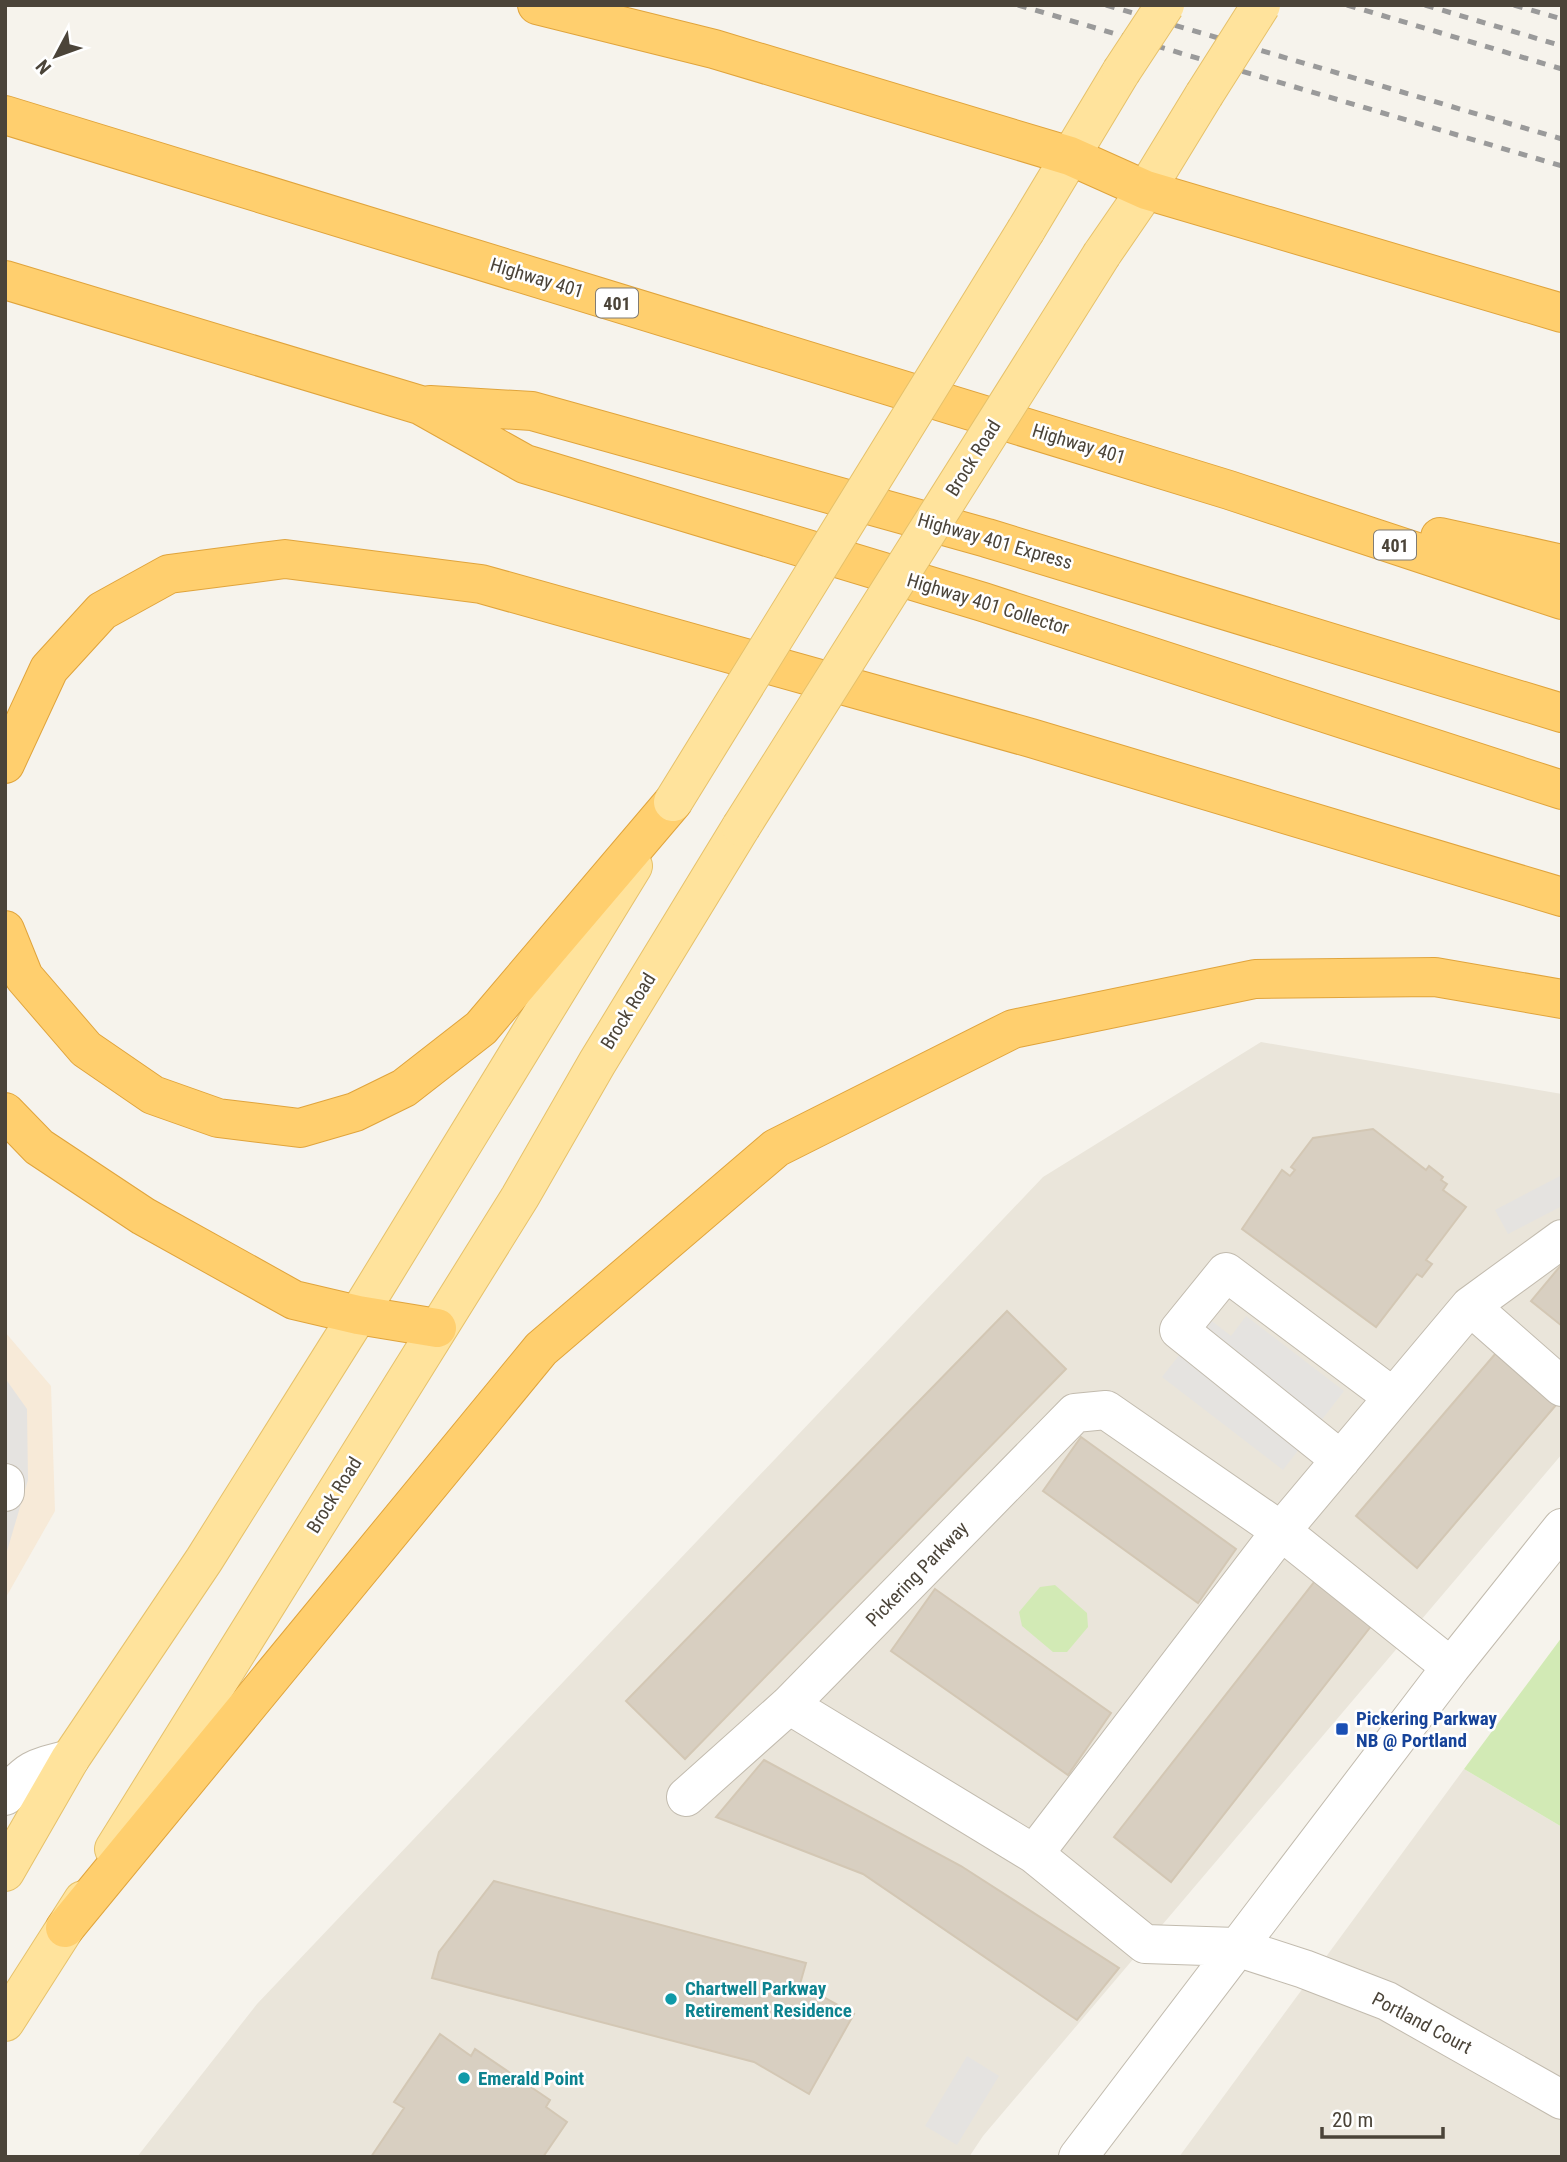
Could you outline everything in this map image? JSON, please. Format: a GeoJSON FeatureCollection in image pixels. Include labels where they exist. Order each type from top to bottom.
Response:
{"type":"FeatureCollection","features":[{"type":"Feature","properties":{"kind":"highway"},"geometry":{"type":"LineString","coordinates":[[537,5],[714,49],[1070,156],[1146,190],[1562,313]]}},
{"type":"Feature","properties":{"kind":"highway","name":"Highway 401"},"geometry":{"type":"LineString","coordinates":[[5,115],[1229,490]]}},
{"type":"Feature","properties":{"kind":"highway"},"geometry":{"type":"LineString","coordinates":[[5,280],[421,405]]}},
{"type":"Feature","properties":{"kind":"highway","name":"Highway 401 Express"},"geometry":{"type":"LineString","coordinates":[[421,405],[532,411],[987,538],[1562,713]]}},
{"type":"Feature","properties":{"kind":"highway","name":"Highway 401 Collector"},"geometry":{"type":"LineString","coordinates":[[421,405],[525,464],[983,602],[1562,790]]}},
{"type":"Feature","properties":{"kind":"highway","name":"401"},"geometry":{"type":"LineString","coordinates":[[1229,490],[1562,564]]}},
{"type":"Feature","properties":{"kind":"highway","name":"401"},"geometry":{"type":"LineString","coordinates":[[1229,490],[1562,600]]}},
{"type":"Feature","properties":{"kind":"highway"},"geometry":{"type":"LineString","coordinates":[[5,764],[49,669],[102,611],[169,574],[285,559],[481,584],[1031,738],[1562,897]]}},
{"type":"Feature","properties":{"kind":"highway"},"geometry":{"type":"LineString","coordinates":[[5,930],[24,977],[86,1049],[153,1095],[218,1118],[300,1128],[355,1112],[404,1088],[481,1028],[673,802]]}},
{"type":"Feature","properties":{"kind":"highway"},"geometry":{"type":"LineString","coordinates":[[65,1928],[541,1349],[776,1148],[1013,1029],[1255,979],[1435,977],[1562,999]]}},
{"type":"Feature","properties":{"kind":"highway"},"geometry":{"type":"LineString","coordinates":[[5,1112],[39,1147],[143,1216],[294,1300],[358,1315],[437,1328]]}},
{"type":"Feature","properties":{"kind":"main road"},"geometry":{"type":"LineString","coordinates":[[5,1872],[70,1759],[204,1560],[358,1315],[1121,72],[1165,5]]}},
{"type":"Feature","properties":{"kind":"main road","name":"Brock Road"},"geometry":{"type":"LineString","coordinates":[[5,2022],[520,1197],[597,1063],[741,827],[1261,5]]}},
{"type":"Feature","properties":{"kind":"street"},"geometry":{"type":"LineString","coordinates":[[1034,1854],[1281,1531],[1470,1306],[1562,1238]]}},
{"type":"Feature","properties":{"kind":"street"},"geometry":{"type":"LineString","coordinates":[[1340,1460],[1179,1331],[1226,1272],[1393,1397]]}},
{"type":"Feature","properties":{"kind":"street"},"geometry":{"type":"LineString","coordinates":[[1470,1306],[1562,1387]]}},
{"type":"Feature","properties":{"kind":"street","name":"Pickering Parkway"},"geometry":{"type":"LineString","coordinates":[[686,1797],[789,1705],[1075,1413],[1106,1410],[1281,1531],[1451,1667]]}},
{"type":"Feature","properties":{"kind":"street"},"geometry":{"type":"LineString","coordinates":[[5,1483],[5,1492]]}},
{"type":"Feature","properties":{"kind":"street"},"geometry":{"type":"LineString","coordinates":[[1078,2157],[1451,1667],[1562,1528]]}},
{"type":"Feature","properties":{"kind":"street"},"geometry":{"type":"LineString","coordinates":[[789,1705],[1034,1854],[1145,1944],[1236,1947]]}},
{"type":"Feature","properties":{"kind":"street"},"geometry":{"type":"LineString","coordinates":[[5,1797],[24,1775],[34,1768],[70,1759]]}},
{"type":"Feature","properties":{"kind":"street","name":"Portland Court"},"geometry":{"type":"LineString","coordinates":[[1236,1947],[1304,1969],[1387,2001],[1562,2100]]}},
{"type":"Feature","properties":{"kind":"shaded area"},"geometry":{"type":"Polygon","coordinates":[[[1261,1042],[1562,1094],[1562,1454],[983,2136],[969,2157],[137,2157],[257,2004],[1043,1177],[1261,1042]]]}},
{"type":"Feature","properties":{"kind":"shaded area"},"geometry":{"type":"Polygon","coordinates":[[[1562,1175],[1562,1206],[1508,1234],[1495,1210],[1562,1175]]]}},
{"type":"Feature","properties":{"kind":"shaded area"},"geometry":{"type":"Polygon","coordinates":[[[1246,1316],[1344,1391],[1283,1470],[1162,1377],[1208,1318],[1231,1336],[1246,1316]]]}},
{"type":"Feature","properties":{"kind":"shaded area"},"geometry":{"type":"Polygon","coordinates":[[[5,1332],[51,1386],[55,1511],[5,1599],[5,1332]]]}},
{"type":"Feature","properties":{"kind":"shaded area"},"geometry":{"type":"Polygon","coordinates":[[[5,1378],[27,1409],[28,1480],[5,1558],[5,1378]]]}},
{"type":"Feature","properties":{"kind":"shaded area"},"geometry":{"type":"Polygon","coordinates":[[[1464,1769],[1562,1827],[1562,2157],[1179,2157],[1464,1769]]]}},
{"type":"Feature","properties":{"kind":"shaded area"},"geometry":{"type":"Polygon","coordinates":[[[967,2056],[999,2076],[957,2145],[925,2126],[967,2056]]]}},
{"type":"Feature","properties":{"kind":"green space"},"geometry":{"type":"Polygon","coordinates":[[[1055,1585],[1087,1613],[1088,1627],[1067,1652],[1053,1652],[1022,1626],[1019,1612],[1040,1587],[1055,1585]]]}},
{"type":"Feature","properties":{"kind":"green space"},"geometry":{"type":"Polygon","coordinates":[[[1562,1637],[1562,1827],[1464,1769],[1562,1637]]]}},
{"type":"Feature","properties":{"kind":"building"},"geometry":{"type":"Polygon","coordinates":[[[1373,1129],[1426,1170],[1429,1166],[1443,1177],[1441,1180],[1447,1184],[1443,1190],[1466,1207],[1426,1260],[1432,1264],[1422,1277],[1417,1274],[1376,1327],[1242,1229],[1282,1170],[1290,1176],[1295,1170],[1291,1167],[1313,1138],[1373,1129]]]}},
{"type":"Feature","properties":{"kind":"building"},"geometry":{"type":"Polygon","coordinates":[[[1562,1264],[1562,1326],[1531,1301],[1562,1264]]]}},
{"type":"Feature","properties":{"kind":"building"},"geometry":{"type":"Polygon","coordinates":[[[1007,1311],[1066,1369],[685,1759],[626,1701],[1007,1311]]]}},
{"type":"Feature","properties":{"kind":"building"},"geometry":{"type":"Polygon","coordinates":[[[1496,1353],[1556,1405],[1417,1568],[1356,1516],[1496,1353]]]}},
{"type":"Feature","properties":{"kind":"building"},"geometry":{"type":"Polygon","coordinates":[[[1081,1437],[1236,1549],[1198,1603],[1043,1491],[1081,1437]]]}},
{"type":"Feature","properties":{"kind":"building"},"geometry":{"type":"Polygon","coordinates":[[[1315,1581],[1372,1625],[1171,1882],[1114,1837],[1315,1581]]]}},
{"type":"Feature","properties":{"kind":"building"},"geometry":{"type":"Polygon","coordinates":[[[935,1589],[1111,1713],[1068,1775],[891,1651],[935,1589]]]}},
{"type":"Feature","properties":{"kind":"building"},"geometry":{"type":"Polygon","coordinates":[[[764,1760],[961,1866],[1119,1968],[1077,2020],[863,1874],[716,1817],[764,1760]]]}},
{"type":"Feature","properties":{"kind":"building","name":"Chartwell Parkway Retirement Residence"},"geometry":{"type":"Polygon","coordinates":[[[494,1881],[806,1963],[800,1984],[854,2014],[809,2094],[754,2062],[432,1978],[439,1952],[494,1881]]]}},
{"type":"Feature","properties":{"kind":"building","name":"Emerald Point"},"geometry":{"type":"Polygon","coordinates":[[[440,2034],[471,2056],[475,2049],[550,2100],[546,2107],[567,2122],[543,2157],[371,2157],[404,2108],[394,2102],[440,2034]]]}},
{"type":"Feature","properties":{"kind":"railway"},"geometry":{"type":"LineString","coordinates":[[1018,5],[1562,166]]}},
{"type":"Feature","properties":{"kind":"railway"},"geometry":{"type":"LineString","coordinates":[[1106,5],[1562,139]]}},
{"type":"Feature","properties":{"kind":"railway"},"geometry":{"type":"LineString","coordinates":[[1347,5],[1562,69]]}},
{"type":"Feature","properties":{"kind":"railway"},"geometry":{"type":"LineString","coordinates":[[1425,5],[1562,46]]}},
{"type":"Feature","properties":{"kind":"railway"},"geometry":{"type":"LineString","coordinates":[[1514,5],[1562,19]]}},
{"type":"Feature","properties":{"kind":"place","name":"Pickering Parkway NB @ Portland"},"geometry":{"type":"Point","coordinates":[1342,1729]}},
{"type":"Feature","properties":{"kind":"place","name":"Chartwell Parkway Retirement Residence"},"geometry":{"type":"Point","coordinates":[671,1999]}},
{"type":"Feature","properties":{"kind":"place","name":"Emerald Point"},"geometry":{"type":"Point","coordinates":[464,2078]}}]}
